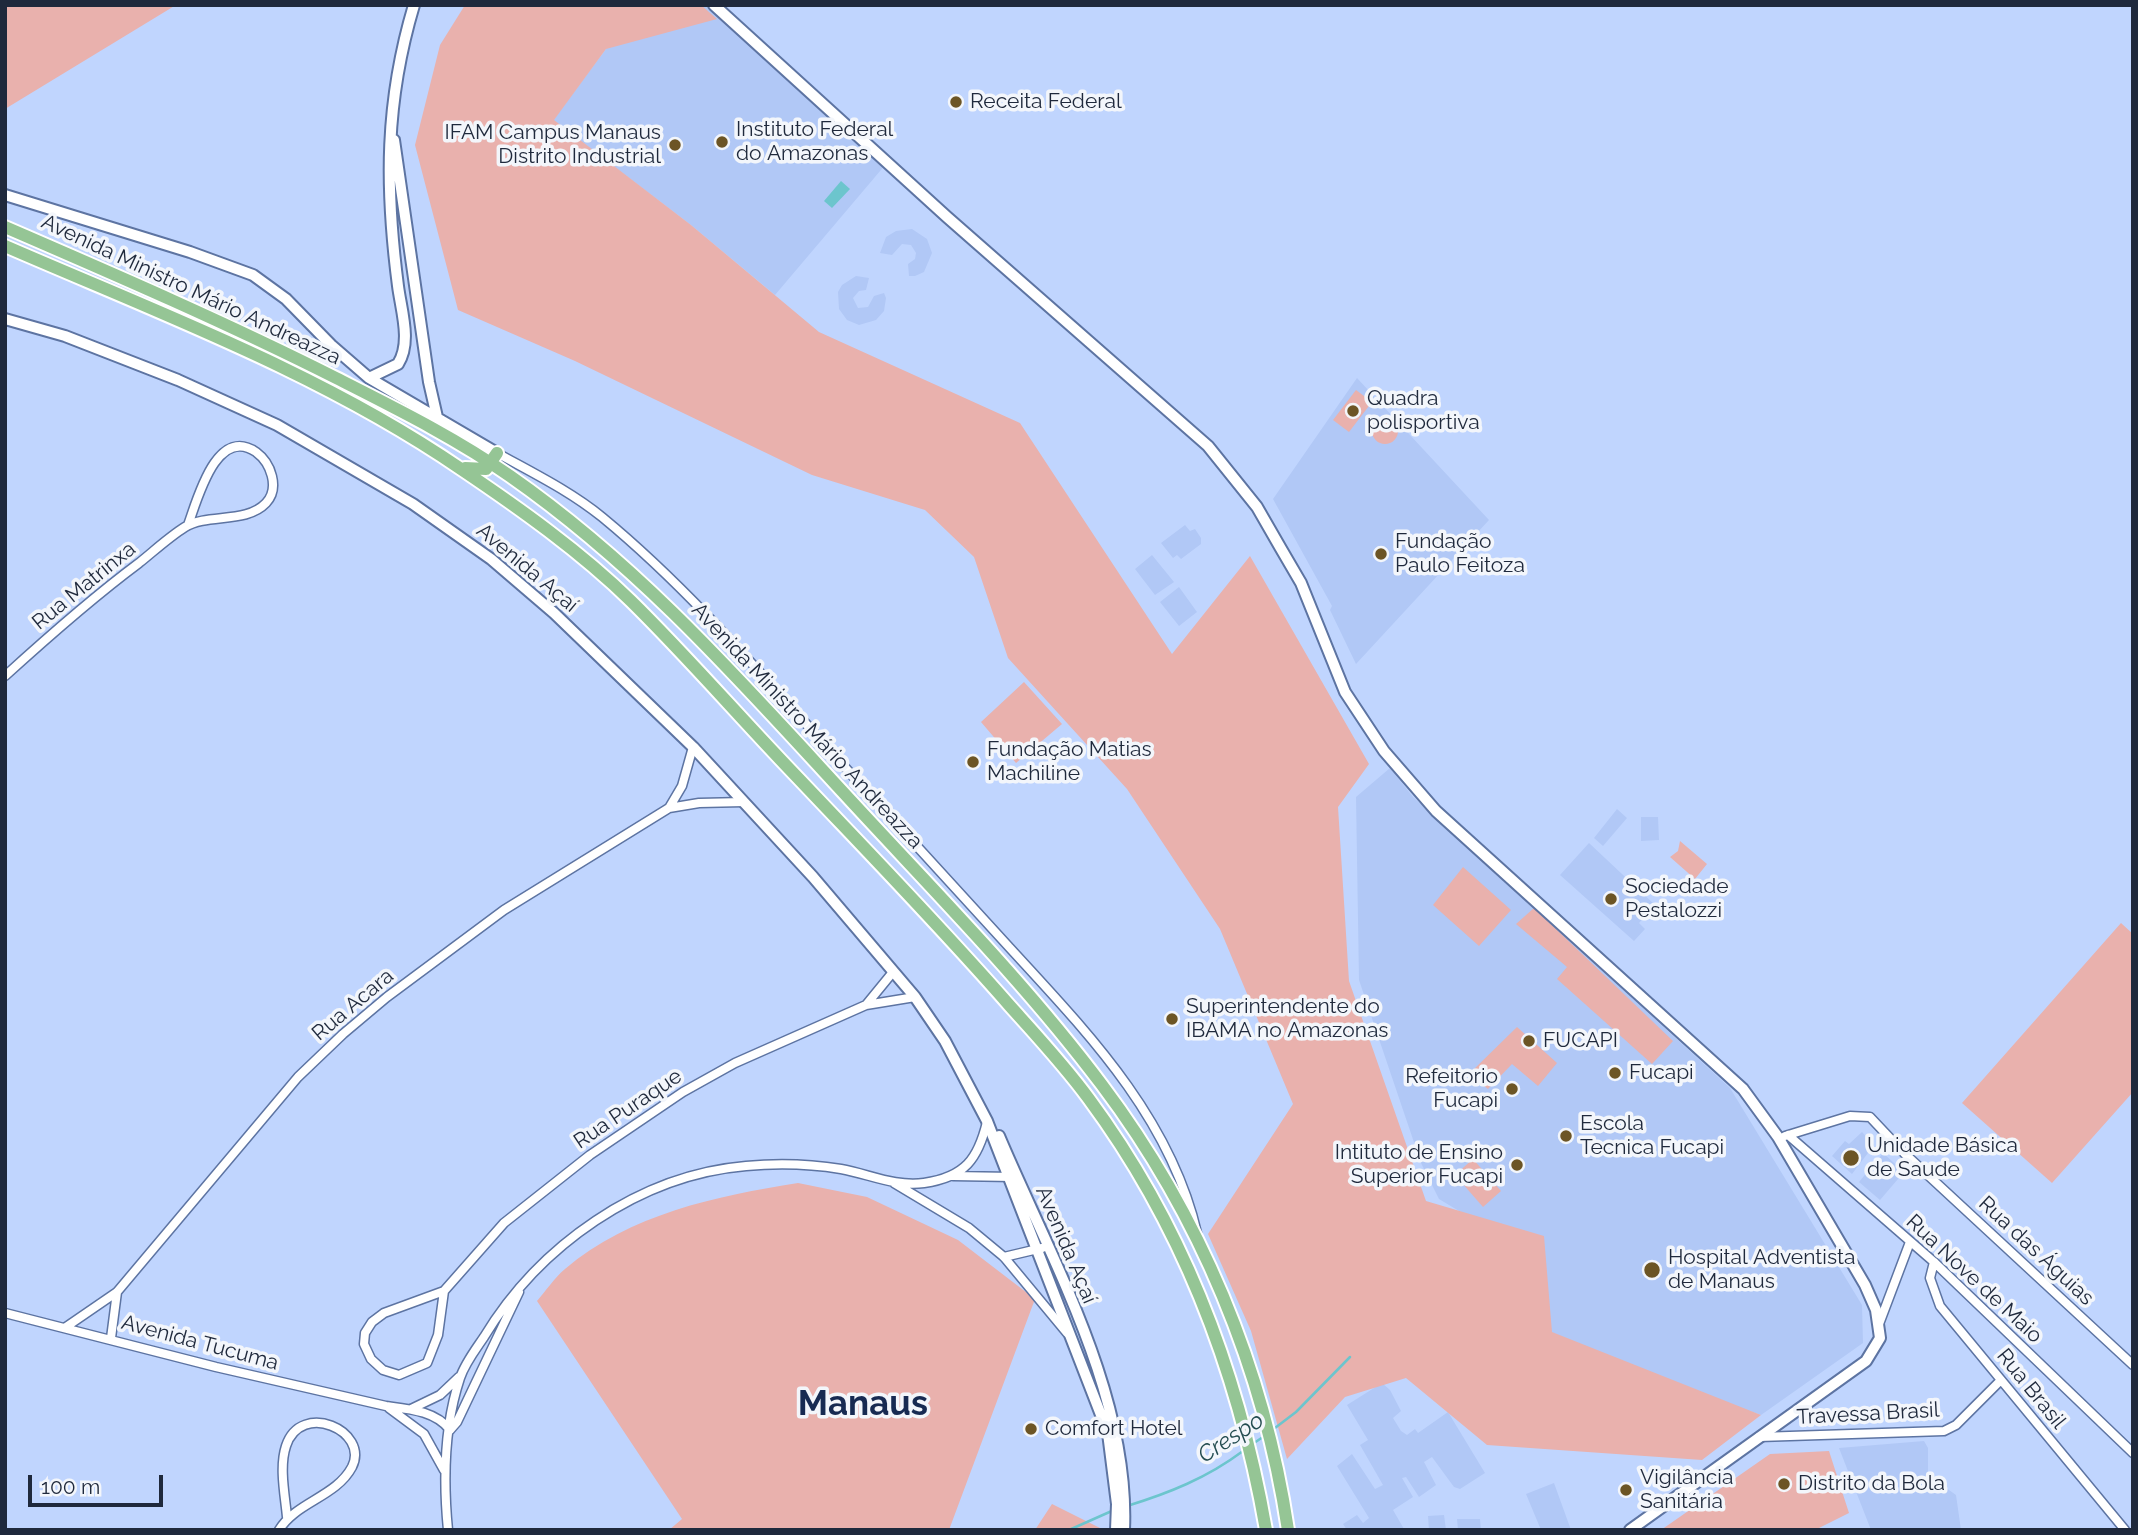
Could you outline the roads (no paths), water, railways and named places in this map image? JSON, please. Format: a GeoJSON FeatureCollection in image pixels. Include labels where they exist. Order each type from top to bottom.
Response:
{"type":"FeatureCollection","features":[{"type":"Feature","properties":{"kind":"main road","name":"Avenida Ministro Mário Andreazza"},"geometry":{"type":"LineString","coordinates":[[5,227],[238,328],[494,458],[617,559],[702,639],[998,962],[1093,1074],[1176,1197],[1201,1246],[1257,1390],[1276,1455],[1288,1530]]}},
{"type":"Feature","properties":{"kind":"main road","name":"Avenida Ministro Mário Andreazza"},"geometry":{"type":"LineString","coordinates":[[5,246],[202,331],[328,391],[458,466],[558,540],[628,598],[980,972],[1067,1072],[1107,1126],[1181,1253],[1224,1357],[1246,1429],[1266,1530]]}},
{"type":"Feature","properties":{"kind":"main road"},"geometry":{"type":"LineString","coordinates":[[458,466],[481,471],[494,458]]}},
{"type":"Feature","properties":{"kind":"main road"},"geometry":{"type":"LineString","coordinates":[[754,733],[772,715]]}},
{"type":"Feature","properties":{"kind":"street"},"geometry":{"type":"LineString","coordinates":[[369,378],[398,364],[405,341],[389,220],[387,175],[399,59],[414,5]]}},
{"type":"Feature","properties":{"kind":"street"},"geometry":{"type":"LineString","coordinates":[[714,5],[947,217],[1208,446],[1257,507],[1301,583],[1345,692],[1384,751],[1436,811],[1743,1089],[1783,1136],[1865,1285],[1879,1324],[1880,1338],[1867,1361],[1630,1530]]}},
{"type":"Feature","properties":{"kind":"street"},"geometry":{"type":"LineString","coordinates":[[391,122],[437,417]]}},
{"type":"Feature","properties":{"kind":"street","name":"Avenida Ministro Mário Andreazza"},"geometry":{"type":"LineString","coordinates":[[5,195],[178,248],[253,275],[286,299],[369,378],[437,417],[494,458]]}},
{"type":"Feature","properties":{"kind":"street"},"geometry":{"type":"LineString","coordinates":[[389,220],[407,218]]}},
{"type":"Feature","properties":{"kind":"street","name":"Avenida Açaí"},"geometry":{"type":"LineString","coordinates":[[5,319],[65,335],[253,414],[413,504],[491,559],[533,595],[693,747],[744,802],[813,877],[915,998],[945,1041],[987,1121],[1011,1178],[1047,1246],[1087,1345],[1115,1432],[1125,1506],[1124,1530]]}},
{"type":"Feature","properties":{"kind":"street"},"geometry":{"type":"LineString","coordinates":[[405,341],[424,343]]}},
{"type":"Feature","properties":{"kind":"street","name":"Rua Matrinxa"},"geometry":{"type":"LineString","coordinates":[[5,676],[90,600],[188,525],[254,512],[265,504],[271,494],[272,482],[271,471],[264,459],[245,447],[233,448],[217,458],[209,470],[188,525]]}},
{"type":"Feature","properties":{"kind":"street"},"geometry":{"type":"LineString","coordinates":[[494,458],[575,496],[636,546],[706,616],[1045,985],[1105,1056],[1157,1129],[1175,1163],[1201,1246]]}},
{"type":"Feature","properties":{"kind":"street"},"geometry":{"type":"LineString","coordinates":[[669,808],[682,786],[693,747]]}},
{"type":"Feature","properties":{"kind":"street","name":"Rua Acara"},"geometry":{"type":"LineString","coordinates":[[66,1327],[117,1292],[298,1077],[387,997],[504,910],[669,808],[744,802]]}},
{"type":"Feature","properties":{"kind":"street","name":"Rua Puraque"},"geometry":{"type":"LineString","coordinates":[[866,1005],[893,972]]}},
{"type":"Feature","properties":{"kind":"street","name":"Avenida Açaí"},"geometry":{"type":"LineString","coordinates":[[915,998],[932,1011],[951,1037],[991,1117],[1035,1251],[1108,1433],[1116,1504],[1116,1530]]}},
{"type":"Feature","properties":{"kind":"street","name":"Rua Puraque"},"geometry":{"type":"LineString","coordinates":[[444,1291],[438,1335],[427,1363],[399,1375],[383,1370],[371,1359],[364,1344],[365,1333],[372,1322],[384,1313],[444,1291],[504,1223],[640,1119],[735,1063],[866,1005],[915,998]]}},
{"type":"Feature","properties":{"kind":"street","name":"Rua das Águias"},"geometry":{"type":"LineString","coordinates":[[1783,1136],[1850,1116],[1870,1117],[1904,1153],[2133,1365]]}},
{"type":"Feature","properties":{"kind":"street"},"geometry":{"type":"LineString","coordinates":[[411,1409],[440,1395],[461,1374],[488,1329],[522,1286],[558,1249],[598,1218],[645,1193],[691,1176],[744,1166],[793,1164],[843,1169],[894,1183],[924,1183],[949,1176],[968,1166],[981,1147],[987,1121]]}},
{"type":"Feature","properties":{"kind":"street","name":"Rua Nove de Maio"},"geometry":{"type":"LineString","coordinates":[[1783,1136],[1934,1262],[2133,1453]]}},
{"type":"Feature","properties":{"kind":"street"},"geometry":{"type":"LineString","coordinates":[[949,1176],[1011,1178]]}},
{"type":"Feature","properties":{"kind":"street"},"geometry":{"type":"LineString","coordinates":[[894,1183],[969,1228],[1004,1257],[1073,1341]]}},
{"type":"Feature","properties":{"kind":"street"},"geometry":{"type":"LineString","coordinates":[[1879,1324],[1910,1242]]}},
{"type":"Feature","properties":{"kind":"street"},"geometry":{"type":"LineString","coordinates":[[1004,1257],[1047,1246]]}},
{"type":"Feature","properties":{"kind":"street","name":"Rua Brasil"},"geometry":{"type":"LineString","coordinates":[[1934,1262],[1930,1278],[1940,1306],[2125,1530]]}},
{"type":"Feature","properties":{"kind":"street"},"geometry":{"type":"LineString","coordinates":[[450,1430],[457,1422],[522,1286]]}},
{"type":"Feature","properties":{"kind":"street"},"geometry":{"type":"LineString","coordinates":[[111,1338],[117,1292]]}},
{"type":"Feature","properties":{"kind":"street","name":"Avenida Tucuma"},"geometry":{"type":"LineString","coordinates":[[5,1313],[216,1367],[386,1406],[411,1409],[442,1419],[450,1430]]}},
{"type":"Feature","properties":{"kind":"street"},"geometry":{"type":"LineString","coordinates":[[448,1530],[445,1470],[449,1416],[461,1374]]}},
{"type":"Feature","properties":{"kind":"street","name":"Travessa Brasil"},"geometry":{"type":"LineString","coordinates":[[1759,1437],[1944,1431],[1956,1425],[2001,1380]]}},
{"type":"Feature","properties":{"kind":"street","name":"Avenida Tucuma"},"geometry":{"type":"LineString","coordinates":[[386,1406],[424,1434],[445,1470]]}},
{"type":"Feature","properties":{"kind":"street"},"geometry":{"type":"LineString","coordinates":[[279,1530],[287,1517],[341,1481],[354,1463],[354,1451],[349,1441],[334,1425],[314,1423],[300,1427],[286,1444],[283,1469],[287,1517]]}},
{"type":"Feature","properties":{"kind":"waterway","name":"Crespo"},"geometry":{"type":"LineString","coordinates":[[1271,1431],[1296,1412],[1350,1357]]}},
{"type":"Feature","properties":{"kind":"waterway","name":"Crespo"},"geometry":{"type":"LineString","coordinates":[[1251,1445],[1263,1437]]}},
{"type":"Feature","properties":{"kind":"waterway","name":"Crespo"},"geometry":{"type":"LineString","coordinates":[[1127,1506],[1187,1484],[1243,1451]]}},
{"type":"Feature","properties":{"kind":"waterway","name":"Crespo"},"geometry":{"type":"LineString","coordinates":[[1069,1530],[1114,1510]]}},
{"type":"Feature","properties":{"kind":"place","name":"Receita Federal"},"geometry":{"type":"Point","coordinates":[956,102]}},
{"type":"Feature","properties":{"kind":"place","name":"Instituto Federal do Amazonas"},"geometry":{"type":"Point","coordinates":[722,142]}},
{"type":"Feature","properties":{"kind":"place","name":"IFAM Campus Manaus Distrito Industrial"},"geometry":{"type":"Point","coordinates":[675,145]}},
{"type":"Feature","properties":{"kind":"place","name":"Quadra polisportiva"},"geometry":{"type":"Point","coordinates":[1353,411]}},
{"type":"Feature","properties":{"kind":"place","name":"Fundação Paulo Feitoza"},"geometry":{"type":"Point","coordinates":[1381,554]}},
{"type":"Feature","properties":{"kind":"place","name":"Fundação Matias Machiline"},"geometry":{"type":"Point","coordinates":[973,762]}},
{"type":"Feature","properties":{"kind":"place","name":"Sociedade Pestalozzi"},"geometry":{"type":"Point","coordinates":[1611,899]}},
{"type":"Feature","properties":{"kind":"place","name":"Superintendente do IBAMA no Amazonas"},"geometry":{"type":"Point","coordinates":[1172,1019]}},
{"type":"Feature","properties":{"kind":"place","name":"FUCAPI"},"geometry":{"type":"Point","coordinates":[1529,1041]}},
{"type":"Feature","properties":{"kind":"place","name":"Fucapi"},"geometry":{"type":"Point","coordinates":[1615,1073]}},
{"type":"Feature","properties":{"kind":"place","name":"Refeitorio Fucapi"},"geometry":{"type":"Point","coordinates":[1512,1089]}},
{"type":"Feature","properties":{"kind":"place","name":"Escola Tecnica Fucapi"},"geometry":{"type":"Point","coordinates":[1566,1136]}},
{"type":"Feature","properties":{"kind":"place","name":"Unidade Básica de Saude"},"geometry":{"type":"Point","coordinates":[1851,1158]}},
{"type":"Feature","properties":{"kind":"place","name":"Intituto de Ensino Superior Fucapi"},"geometry":{"type":"Point","coordinates":[1517,1165]}},
{"type":"Feature","properties":{"kind":"place","name":"Hospital Adventista de Manaus"},"geometry":{"type":"Point","coordinates":[1652,1270]}},
{"type":"Feature","properties":{"kind":"place","name":"Comfort Hotel"},"geometry":{"type":"Point","coordinates":[1031,1429]}},
{"type":"Feature","properties":{"kind":"place","name":"Distrito da Bola"},"geometry":{"type":"Point","coordinates":[1784,1484]}},
{"type":"Feature","properties":{"kind":"place","name":"Vigilância Sanitária"},"geometry":{"type":"Point","coordinates":[1626,1490]}},
{"type":"Feature","properties":{"kind":"district","name":"Manaus"},"geometry":{"type":"Point","coordinates":[863,1404]}}]}
